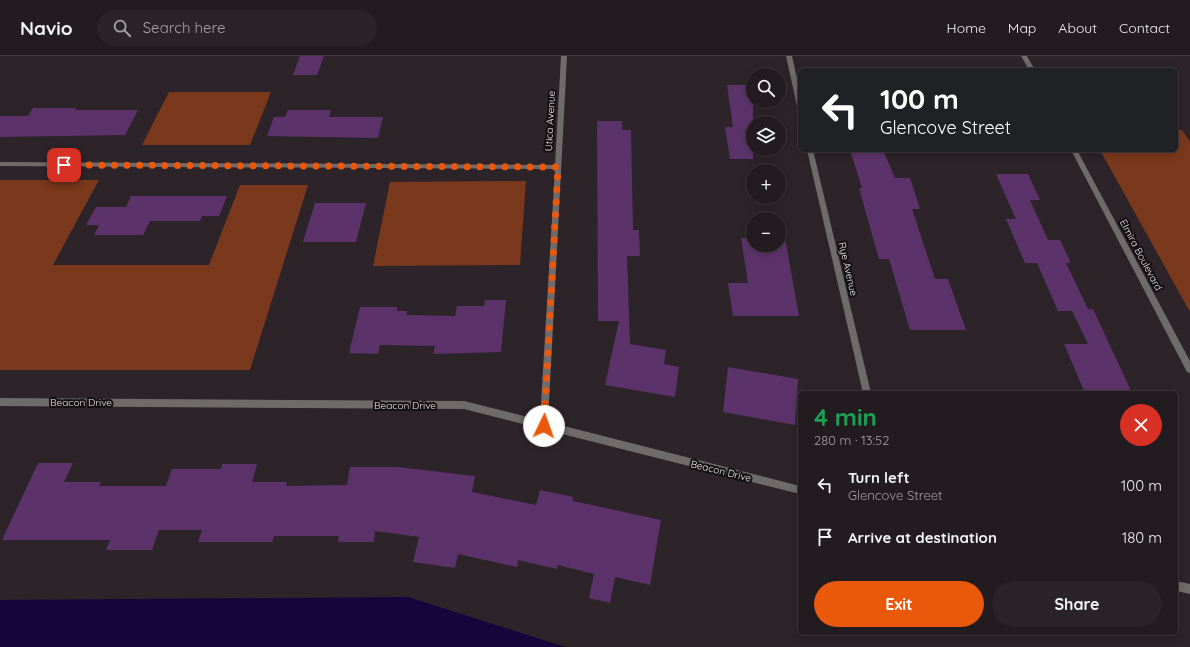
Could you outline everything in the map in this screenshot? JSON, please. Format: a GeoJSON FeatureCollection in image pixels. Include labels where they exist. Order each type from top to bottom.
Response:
{"type":"FeatureCollection","features":[{"type":"Feature","properties":{"kind":"street","name":"Utica Avenue"},"geometry":{"type":"LineString","coordinates":[[544,426],[564,56]]}},
{"type":"Feature","properties":{"kind":"street"},"geometry":{"type":"LineString","coordinates":[[788,56],[798,98]]}},
{"type":"Feature","properties":{"kind":"street"},"geometry":{"type":"LineString","coordinates":[[1024,56],[1031,68]]}},
{"type":"Feature","properties":{"kind":"street","name":"Rye Avenue"},"geometry":{"type":"LineString","coordinates":[[810,152],[867,391]]}},
{"type":"Feature","properties":{"kind":"street","name":"Elmira Boulevard"},"geometry":{"type":"LineString","coordinates":[[1075,152],[1190,369]]}},
{"type":"Feature","properties":{"kind":"street"},"geometry":{"type":"LineString","coordinates":[[0,164],[558,167]]}},
{"type":"Feature","properties":{"kind":"street","name":"Beacon Drive"},"geometry":{"type":"LineString","coordinates":[[0,402],[464,405],[798,490]]}},
{"type":"Feature","properties":{"kind":"street"},"geometry":{"type":"LineString","coordinates":[[1178,586],[1190,589]]}},
{"type":"Feature","properties":{"kind":"shaded area"},"geometry":{"type":"Polygon","coordinates":[[[169,92],[271,92],[250,145],[142,145],[169,92]]]}},
{"type":"Feature","properties":{"kind":"shaded area"},"geometry":{"type":"Polygon","coordinates":[[[1178,130],[1182,130],[1190,142],[1190,312],[1101,152],[1178,152],[1178,130]]]}},
{"type":"Feature","properties":{"kind":"shaded area"},"geometry":{"type":"Polygon","coordinates":[[[0,180],[99,180],[53,265],[209,265],[240,185],[308,185],[250,370],[0,370],[0,180]]]}},
{"type":"Feature","properties":{"kind":"shaded area"},"geometry":{"type":"Polygon","coordinates":[[[526,181],[520,265],[373,266],[390,182],[526,181]]]}},
{"type":"Feature","properties":{"kind":"shaded area"},"geometry":{"type":"Polygon","coordinates":[[[408,597],[565,647],[0,647],[0,600],[408,597]]]}},
{"type":"Feature","properties":{"kind":"building"},"geometry":{"type":"Polygon","coordinates":[[[300,56],[324,56],[317,75],[293,75],[300,56]]]}},
{"type":"Feature","properties":{"kind":"building"},"geometry":{"type":"Polygon","coordinates":[[[727,85],[746,85],[746,108],[753,108],[753,116],[746,116],[746,156],[753,156],[753,159],[730,159],[725,127],[733,127],[727,85]]]}},
{"type":"Feature","properties":{"kind":"building"},"geometry":{"type":"Polygon","coordinates":[[[33,108],[138,110],[125,135],[0,137],[0,116],[28,116],[33,108]]]}},
{"type":"Feature","properties":{"kind":"building"},"geometry":{"type":"Polygon","coordinates":[[[288,110],[331,110],[329,117],[383,117],[378,138],[267,136],[274,117],[285,117],[288,110]]]}},
{"type":"Feature","properties":{"kind":"building"},"geometry":{"type":"Polygon","coordinates":[[[597,121],[622,121],[622,130],[631,130],[633,230],[639,230],[640,256],[627,256],[630,344],[666,350],[664,364],[679,367],[675,397],[605,385],[619,321],[598,321],[597,121]]]}},
{"type":"Feature","properties":{"kind":"building"},"geometry":{"type":"Polygon","coordinates":[[[851,152],[884,152],[895,178],[910,178],[920,209],[912,209],[935,279],[948,279],[966,330],[910,330],[889,259],[879,259],[859,188],[862,188],[851,152]]]}},
{"type":"Feature","properties":{"kind":"building"},"geometry":{"type":"Polygon","coordinates":[[[996,174],[1028,174],[1040,200],[1030,200],[1048,240],[1060,240],[1071,263],[1066,263],[1088,309],[1093,309],[1131,391],[1084,391],[1064,344],[1088,344],[1072,311],[1058,311],[1037,263],[1025,263],[1006,219],[1016,219],[996,174]]]}},
{"type":"Feature","properties":{"kind":"building"},"geometry":{"type":"Polygon","coordinates":[[[131,196],[227,196],[219,216],[202,216],[200,221],[150,221],[143,235],[94,235],[99,225],[86,225],[96,207],[126,207],[131,196]]]}},
{"type":"Feature","properties":{"kind":"building"},"geometry":{"type":"Polygon","coordinates":[[[315,203],[366,203],[356,242],[303,242],[315,203]]]}},
{"type":"Feature","properties":{"kind":"building"},"geometry":{"type":"Polygon","coordinates":[[[741,238],[746,238],[746,252],[786,252],[786,244],[799,316],[733,316],[728,283],[748,283],[741,238]]]}},
{"type":"Feature","properties":{"kind":"building"},"geometry":{"type":"Polygon","coordinates":[[[485,300],[506,300],[501,352],[433,354],[435,346],[380,345],[378,354],[349,353],[360,307],[397,307],[397,311],[407,311],[406,315],[455,316],[457,306],[484,306],[485,300]]]}},
{"type":"Feature","properties":{"kind":"building"},"geometry":{"type":"Polygon","coordinates":[[[728,367],[798,379],[795,425],[723,412],[728,367]]]}},
{"type":"Feature","properties":{"kind":"building"},"geometry":{"type":"Polygon","coordinates":[[[38,463],[73,463],[64,482],[101,482],[99,486],[166,486],[172,469],[221,469],[222,464],[257,464],[252,482],[287,482],[286,486],[347,485],[350,467],[397,467],[475,476],[472,492],[536,505],[540,490],[573,497],[573,501],[661,520],[650,585],[615,577],[610,603],[589,598],[594,574],[558,565],[557,569],[518,560],[517,567],[458,554],[455,568],[413,562],[419,537],[375,531],[374,542],[338,542],[339,536],[274,536],[272,542],[198,542],[202,530],[159,530],[152,550],[106,550],[110,540],[2,540],[38,463]]]}},
{"type":"Feature","properties":{"kind":"route"},"geometry":{"type":"LineString","coordinates":[[64,165],[558,167],[544,426]]}}]}
